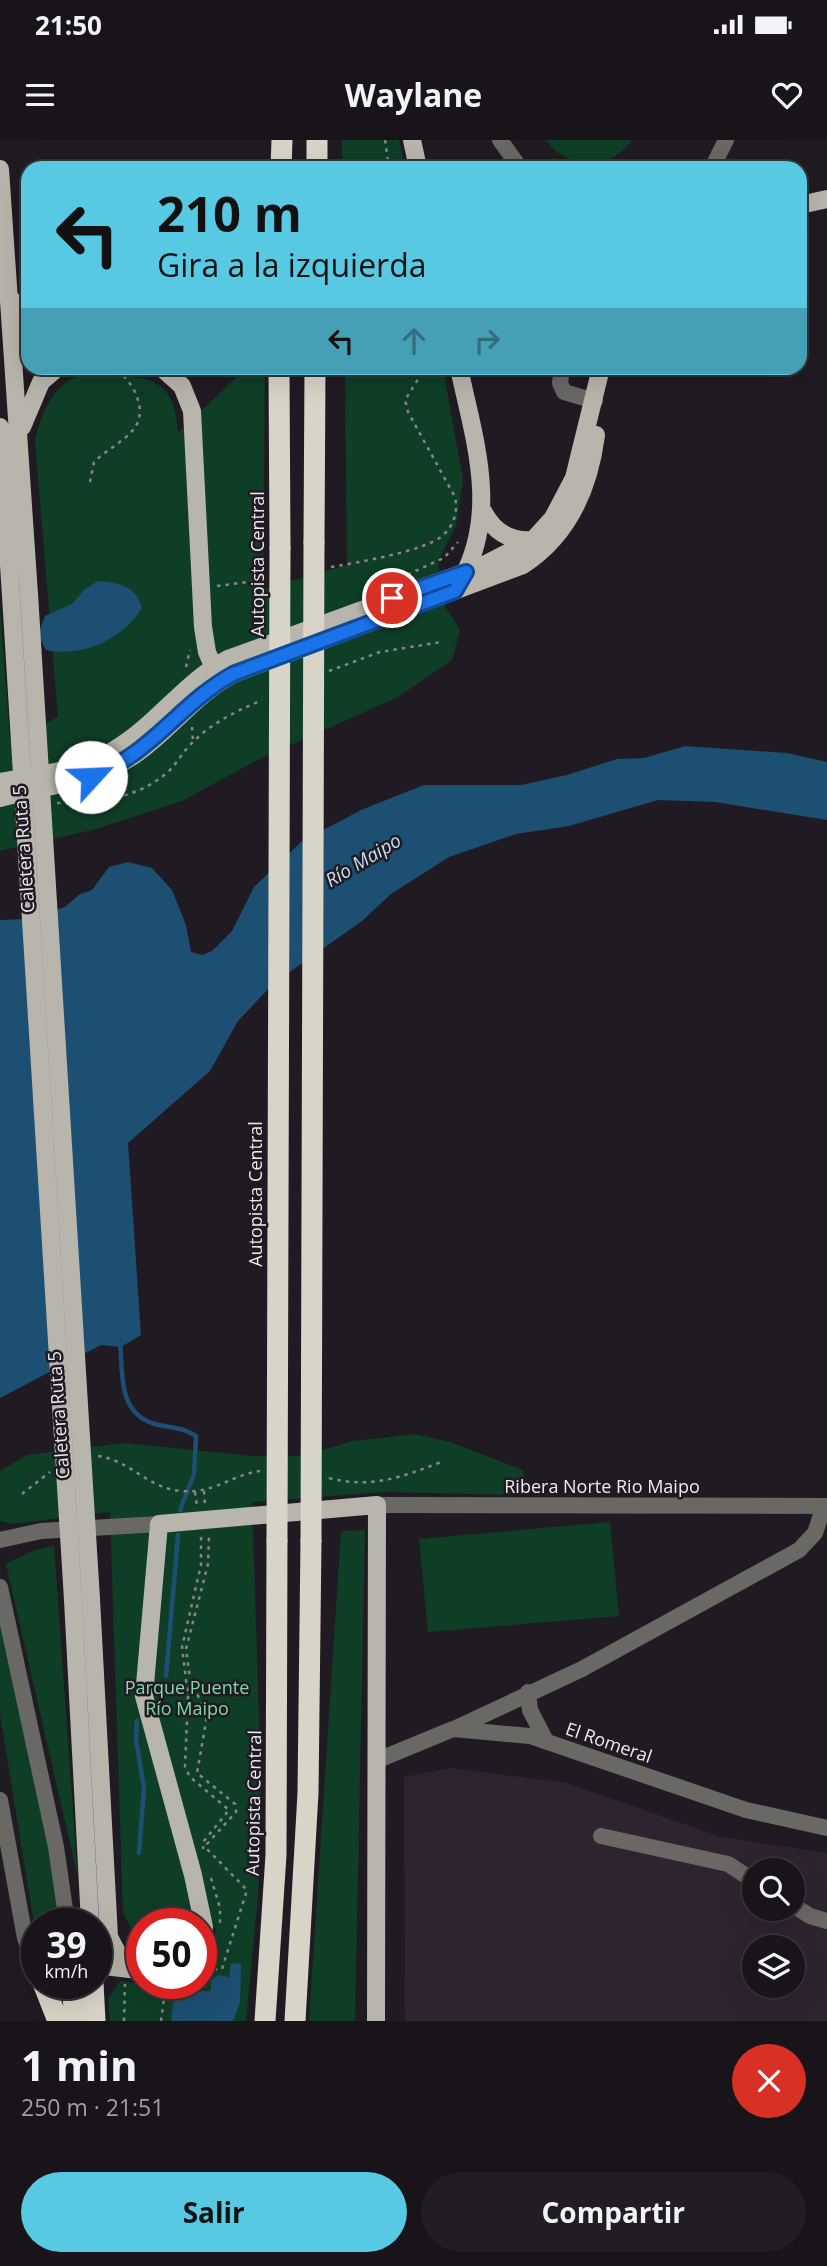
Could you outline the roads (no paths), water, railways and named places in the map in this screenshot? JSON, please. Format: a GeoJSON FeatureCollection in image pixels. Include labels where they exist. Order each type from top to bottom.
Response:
{"type":"FeatureCollection","features":[{"type":"Feature","properties":{"kind":"highway"},"geometry":{"type":"LineString","coordinates":[[281,161],[282,140]]}},
{"type":"Feature","properties":{"kind":"highway"},"geometry":{"type":"LineString","coordinates":[[317,140],[317,161]]}},
{"type":"Feature","properties":{"kind":"highway","name":"Autopista Central"},"geometry":{"type":"LineString","coordinates":[[265,2021],[276,1855],[279,375]]}},
{"type":"Feature","properties":{"kind":"highway"},"geometry":{"type":"LineString","coordinates":[[295,2021],[306,1845],[311,1541],[315,375]]}},
{"type":"Feature","properties":{"kind":"highway"},"geometry":{"type":"LineString","coordinates":[[49,1999],[58,2021]]}},
{"type":"Feature","properties":{"kind":"highway"},"geometry":{"type":"LineString","coordinates":[[73,1999],[75,2021]]}},
{"type":"Feature","properties":{"kind":"highway"},"geometry":{"type":"LineString","coordinates":[[94,1999],[95,2021]]}},
{"type":"Feature","properties":{"kind":"main road"},"geometry":{"type":"LineString","coordinates":[[412,140],[416,161]]}},
{"type":"Feature","properties":{"kind":"main road","name":"Caletera Ruta 5"},"geometry":{"type":"LineString","coordinates":[[0,169],[19,448],[20,595],[82,1599],[108,1937],[119,1956],[126,1962]]}},
{"type":"Feature","properties":{"kind":"main road"},"geometry":{"type":"LineString","coordinates":[[807,203],[827,199]]}},
{"type":"Feature","properties":{"kind":"main road"},"geometry":{"type":"LineString","coordinates":[[7,287],[21,315]]}},
{"type":"Feature","properties":{"kind":"main road"},"geometry":{"type":"LineString","coordinates":[[19,448],[24,420],[34,394],[49,375]]}},
{"type":"Feature","properties":{"kind":"main road"},"geometry":{"type":"LineString","coordinates":[[170,375],[182,386],[192,411],[205,640],[216,674]]}},
{"type":"Feature","properties":{"kind":"main road"},"geometry":{"type":"LineString","coordinates":[[455,591],[466,572],[478,540],[483,510],[480,472],[460,375]]}},
{"type":"Feature","properties":{"kind":"main road"},"geometry":{"type":"LineString","coordinates":[[0,798],[78,781],[117,766],[146,747],[216,674],[244,652],[466,572],[499,559],[533,540],[553,518],[567,493],[595,401],[600,375]]}},
{"type":"Feature","properties":{"kind":"main road"},"geometry":{"type":"LineString","coordinates":[[0,782],[62,772],[101,758],[131,739],[190,684],[216,674],[247,668],[523,565],[547,548],[564,529],[576,507],[591,463],[596,428],[595,401]]}},
{"type":"Feature","properties":{"kind":"main road","name":"Caletera Ruta 5"},"geometry":{"type":"LineString","coordinates":[[0,428],[20,595]]}},
{"type":"Feature","properties":{"kind":"main road"},"geometry":{"type":"LineString","coordinates":[[483,510],[491,524],[504,534],[518,540],[533,540]]}},
{"type":"Feature","properties":{"kind":"main road"},"geometry":{"type":"LineString","coordinates":[[200,1908],[144,1696],[159,1524],[377,1505],[376,2021]]}},
{"type":"Feature","properties":{"kind":"main road","name":"Caletera Ruta 5"},"geometry":{"type":"LineString","coordinates":[[82,1599],[90,1908]]}},
{"type":"Feature","properties":{"kind":"street"},"geometry":{"type":"LineString","coordinates":[[500,140],[515,161]]}},
{"type":"Feature","properties":{"kind":"street"},"geometry":{"type":"LineString","coordinates":[[716,161],[726,140]]}},
{"type":"Feature","properties":{"kind":"street"},"geometry":{"type":"LineString","coordinates":[[561,375],[560,383],[564,392],[595,401]]}},
{"type":"Feature","properties":{"kind":"street","name":"Ribera Norte Rio Maipo"},"geometry":{"type":"LineString","coordinates":[[377,1505],[825,1506]]}},
{"type":"Feature","properties":{"kind":"street"},"geometry":{"type":"LineString","coordinates":[[453,1729],[582,1669],[799,1550],[815,1533],[825,1506]]}},
{"type":"Feature","properties":{"kind":"street"},"geometry":{"type":"LineString","coordinates":[[0,1541],[41,1531],[159,1524]]}},
{"type":"Feature","properties":{"kind":"street"},"geometry":{"type":"LineString","coordinates":[[0,1587],[54,1836],[65,1908]]}},
{"type":"Feature","properties":{"kind":"street"},"geometry":{"type":"LineString","coordinates":[[528,1692],[530,1710],[546,1741]]}},
{"type":"Feature","properties":{"kind":"street","name":"El Romeral"},"geometry":{"type":"LineString","coordinates":[[378,1760],[453,1729],[530,1736],[746,1810],[827,1828]]}},
{"type":"Feature","properties":{"kind":"street"},"geometry":{"type":"LineString","coordinates":[[0,1800],[21,1921]]}},
{"type":"Feature","properties":{"kind":"street"},"geometry":{"type":"LineString","coordinates":[[601,1836],[728,1864],[742,1873]]}},
{"type":"Feature","properties":{"kind":"street"},"geometry":{"type":"LineString","coordinates":[[805,1913],[827,1921]]}},
{"type":"Feature","properties":{"kind":"water"},"geometry":{"type":"Polygon","coordinates":[[[98,581],[120,584],[131,590],[136,594],[142,608],[124,629],[100,644],[74,651],[46,650],[38,634],[45,616],[72,604],[85,589],[98,581]]]}},
{"type":"Feature","properties":{"kind":"water","name":"Río Maipo"},"geometry":{"type":"Polygon","coordinates":[[[685,746],[787,753],[827,762],[827,820],[715,802],[658,800],[569,826],[516,834],[449,857],[391,894],[362,921],[273,984],[238,1021],[210,1071],[128,1143],[141,1335],[121,1347],[101,1345],[0,1398],[0,920],[28,919],[65,907],[80,894],[92,890],[109,867],[128,862],[152,868],[172,890],[186,925],[191,952],[202,955],[212,951],[232,931],[254,887],[301,842],[361,810],[424,785],[521,785],[567,775],[617,759],[644,758],[685,746]]]}},
{"type":"Feature","properties":{"kind":"water"},"geometry":{"type":"Polygon","coordinates":[[[231,1963],[241,1964],[240,2003],[233,2021],[171,2021],[174,1999],[217,1999],[217,1976],[229,1977],[231,1963]]]}},
{"type":"Feature","properties":{"kind":"waterway"},"geometry":{"type":"LineString","coordinates":[[120,1340],[124,1390],[134,1411],[155,1424],[181,1429],[196,1436],[194,1474],[180,1510]]}},
{"type":"Feature","properties":{"kind":"waterway"},"geometry":{"type":"LineString","coordinates":[[166,1676],[178,1535]]}},
{"type":"Feature","properties":{"kind":"waterway"},"geometry":{"type":"LineString","coordinates":[[137,1721],[136,1739],[144,1788],[139,1853]]}},
{"type":"Feature","properties":{"kind":"park label","name":"Parque Puente Río Maipo"},"geometry":{"type":"Point","coordinates":[187,1697]}}]}
